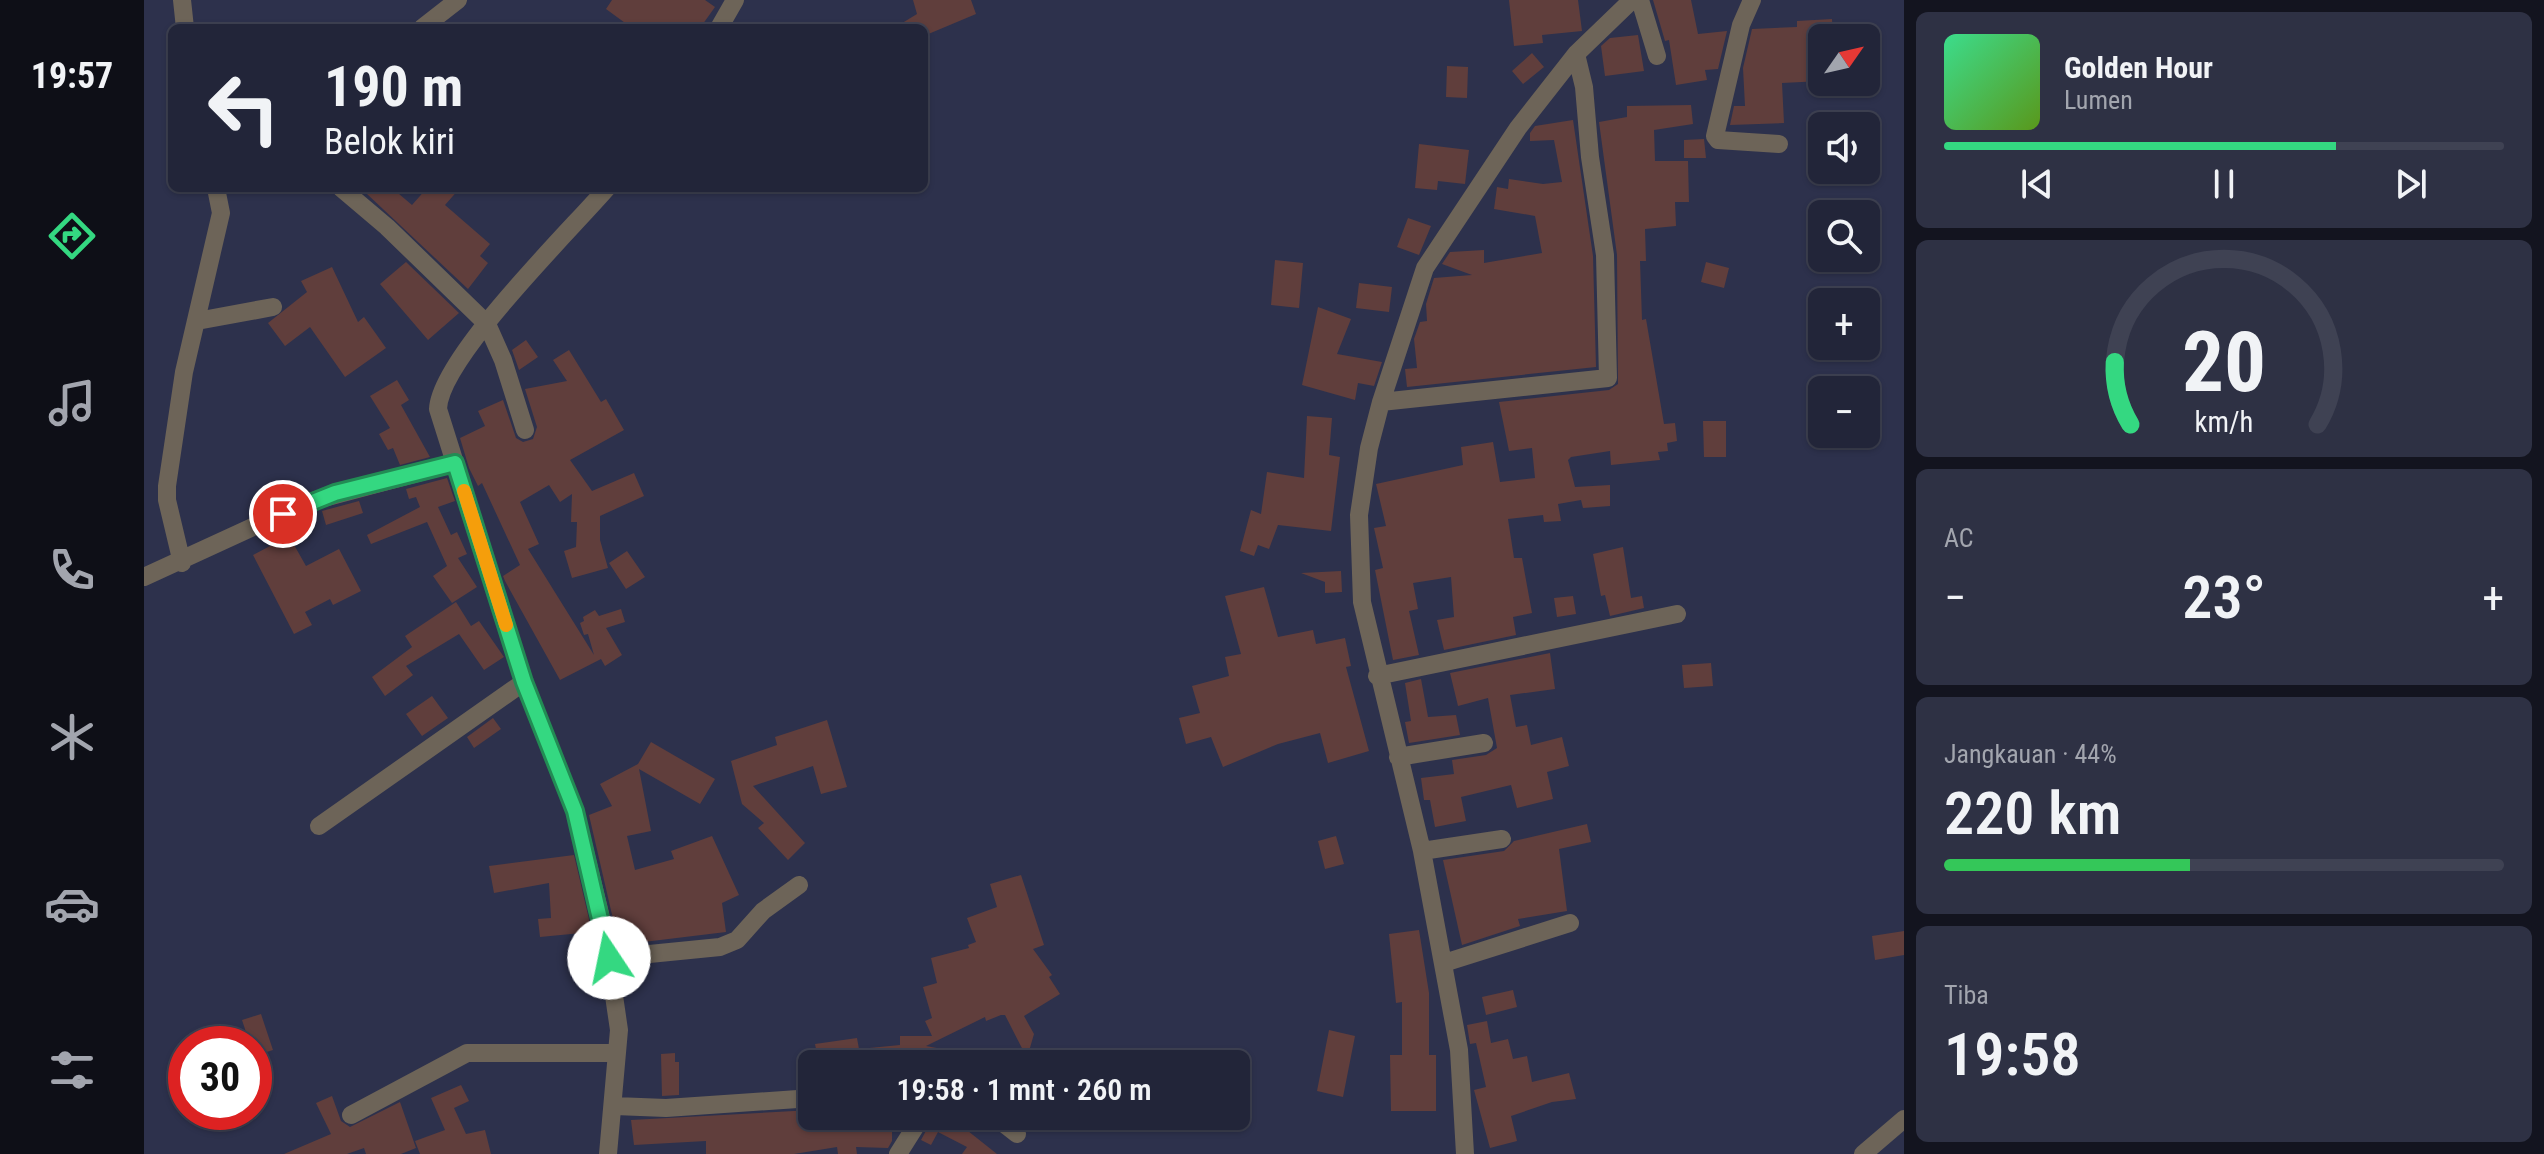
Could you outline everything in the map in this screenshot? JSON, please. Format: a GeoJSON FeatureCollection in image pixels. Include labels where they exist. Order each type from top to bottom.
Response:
{"type":"FeatureCollection","features":[{"type":"Feature","properties":{"kind":"street"},"geometry":{"type":"LineString","coordinates":[[427,24],[458,0]]}},
{"type":"Feature","properties":{"kind":"street"},"geometry":{"type":"LineString","coordinates":[[721,24],[735,0]]}},
{"type":"Feature","properties":{"kind":"street"},"geometry":{"type":"LineString","coordinates":[[1465,1154],[1459,1050],[1444,963],[1422,851],[1377,676],[1362,602],[1359,534],[1369,448],[1425,268],[1518,128],[1576,54],[1632,0]]}},
{"type":"Feature","properties":{"kind":"street"},"geometry":{"type":"LineString","coordinates":[[1640,0],[1657,56]]}},
{"type":"Feature","properties":{"kind":"street"},"geometry":{"type":"LineString","coordinates":[[1752,0],[1741,25],[1715,136],[1718,140],[1779,144]]}},
{"type":"Feature","properties":{"kind":"street"},"geometry":{"type":"LineString","coordinates":[[1381,402],[1607,379],[1605,255],[1590,157],[1584,87],[1576,54]]}},
{"type":"Feature","properties":{"kind":"street"},"geometry":{"type":"LineString","coordinates":[[182,563],[168,509],[167,486],[184,372],[221,213],[217,192]]}},
{"type":"Feature","properties":{"kind":"street"},"geometry":{"type":"LineString","coordinates":[[346,192],[387,227],[487,324],[502,355],[525,430]]}},
{"type":"Feature","properties":{"kind":"street"},"geometry":{"type":"LineString","coordinates":[[603,192],[487,324],[450,376],[438,401],[524,682],[575,811],[609,958],[619,1030],[615,1106],[608,1154]]}},
{"type":"Feature","properties":{"kind":"street"},"geometry":{"type":"LineString","coordinates":[[197,321],[273,307]]}},
{"type":"Feature","properties":{"kind":"street"},"geometry":{"type":"LineString","coordinates":[[144,577],[182,563],[305,503],[455,463]]}},
{"type":"Feature","properties":{"kind":"street"},"geometry":{"type":"LineString","coordinates":[[1377,676],[1677,614]]}},
{"type":"Feature","properties":{"kind":"street"},"geometry":{"type":"LineString","coordinates":[[319,826],[524,682]]}},
{"type":"Feature","properties":{"kind":"street"},"geometry":{"type":"LineString","coordinates":[[1398,757],[1484,743]]}},
{"type":"Feature","properties":{"kind":"street"},"geometry":{"type":"LineString","coordinates":[[1422,851],[1502,839]]}},
{"type":"Feature","properties":{"kind":"street"},"geometry":{"type":"LineString","coordinates":[[609,958],[720,947],[737,940],[763,911],[799,885]]}},
{"type":"Feature","properties":{"kind":"street"},"geometry":{"type":"LineString","coordinates":[[1444,963],[1570,923]]}},
{"type":"Feature","properties":{"kind":"street"},"geometry":{"type":"LineString","coordinates":[[351,1115],[467,1053],[617,1053]]}},
{"type":"Feature","properties":{"kind":"street"},"geometry":{"type":"LineString","coordinates":[[615,1106],[666,1108],[798,1099]]}},
{"type":"Feature","properties":{"kind":"street"},"geometry":{"type":"LineString","coordinates":[[1863,1154],[1904,1119]]}},
{"type":"Feature","properties":{"kind":"street"},"geometry":{"type":"LineString","coordinates":[[898,1154],[913,1130]]}},
{"type":"Feature","properties":{"kind":"street"},"geometry":{"type":"LineString","coordinates":[[1012,1130],[1017,1134]]}},
{"type":"Feature","properties":{"kind":"building"},"geometry":{"type":"Polygon","coordinates":[[[612,0],[705,0],[715,7],[703,24],[627,24],[606,9],[612,0]]]}},
{"type":"Feature","properties":{"kind":"building"},"geometry":{"type":"Polygon","coordinates":[[[913,0],[971,0],[976,14],[928,34],[928,24],[901,24],[917,14],[913,0]]]}},
{"type":"Feature","properties":{"kind":"building"},"geometry":{"type":"Polygon","coordinates":[[[1509,0],[1578,0],[1582,31],[1542,35],[1543,43],[1514,46],[1509,0]]]}},
{"type":"Feature","properties":{"kind":"building"},"geometry":{"type":"Polygon","coordinates":[[[1653,0],[1691,0],[1698,34],[1727,31],[1718,69],[1705,70],[1707,80],[1676,85],[1669,40],[1665,41],[1653,0]]]}},
{"type":"Feature","properties":{"kind":"building"},"geometry":{"type":"Polygon","coordinates":[[[1832,19],[1832,24],[1808,24],[1808,82],[1782,83],[1784,123],[1730,125],[1734,106],[1745,106],[1743,68],[1752,29],[1797,27],[1797,21],[1832,19]]]}},
{"type":"Feature","properties":{"kind":"building"},"geometry":{"type":"Polygon","coordinates":[[[1638,35],[1644,71],[1605,76],[1601,46],[1610,38],[1638,35]]]}},
{"type":"Feature","properties":{"kind":"building"},"geometry":{"type":"Polygon","coordinates":[[[1532,53],[1544,67],[1523,84],[1512,71],[1532,53]]]}},
{"type":"Feature","properties":{"kind":"building"},"geometry":{"type":"Polygon","coordinates":[[[1447,66],[1468,67],[1467,98],[1446,97],[1447,66]]]}},
{"type":"Feature","properties":{"kind":"building"},"geometry":{"type":"Polygon","coordinates":[[[1691,105],[1693,124],[1654,130],[1655,161],[1688,161],[1689,202],[1675,202],[1676,226],[1645,229],[1646,261],[1640,261],[1642,320],[1646,319],[1664,424],[1675,423],[1677,441],[1667,443],[1668,451],[1658,452],[1660,460],[1611,465],[1610,451],[1571,457],[1568,460],[1575,487],[1610,485],[1610,506],[1583,508],[1581,500],[1558,504],[1561,521],[1544,522],[1543,515],[1508,519],[1514,558],[1522,558],[1532,613],[1513,617],[1516,635],[1444,650],[1437,620],[1454,617],[1451,577],[1413,583],[1418,609],[1409,611],[1419,655],[1393,660],[1375,570],[1383,568],[1374,528],[1386,526],[1376,484],[1463,465],[1461,447],[1493,442],[1500,482],[1535,478],[1532,448],[1509,451],[1499,402],[1609,390],[1618,384],[1617,255],[1599,122],[1627,117],[1627,106],[1691,105]]]}},
{"type":"Feature","properties":{"kind":"building"},"geometry":{"type":"Polygon","coordinates":[[[1573,120],[1593,256],[1596,367],[1407,387],[1405,369],[1417,368],[1414,339],[1420,322],[1427,321],[1426,304],[1434,278],[1472,275],[1442,264],[1450,252],[1484,250],[1484,263],[1542,253],[1535,216],[1494,209],[1497,187],[1508,189],[1509,179],[1543,184],[1562,182],[1554,140],[1530,141],[1530,133],[1535,126],[1573,120]]]}},
{"type":"Feature","properties":{"kind":"building"},"geometry":{"type":"Polygon","coordinates":[[[1704,139],[1706,158],[1684,158],[1684,140],[1704,139]]]}},
{"type":"Feature","properties":{"kind":"building"},"geometry":{"type":"Polygon","coordinates":[[[1419,144],[1469,150],[1465,184],[1438,181],[1437,190],[1415,188],[1419,144]]]}},
{"type":"Feature","properties":{"kind":"building"},"geometry":{"type":"Polygon","coordinates":[[[397,192],[412,205],[423,192],[456,192],[445,205],[490,244],[480,256],[488,263],[468,289],[367,194],[397,192]]]}},
{"type":"Feature","properties":{"kind":"building"},"geometry":{"type":"Polygon","coordinates":[[[1408,218],[1431,226],[1419,255],[1397,247],[1408,218]]]}},
{"type":"Feature","properties":{"kind":"building"},"geometry":{"type":"Polygon","coordinates":[[[1275,260],[1303,263],[1299,308],[1271,305],[1275,260]]]}},
{"type":"Feature","properties":{"kind":"building"},"geometry":{"type":"Polygon","coordinates":[[[406,262],[459,313],[428,340],[380,284],[406,262]]]}},
{"type":"Feature","properties":{"kind":"building"},"geometry":{"type":"Polygon","coordinates":[[[1706,262],[1729,268],[1724,288],[1701,282],[1706,262]]]}},
{"type":"Feature","properties":{"kind":"building"},"geometry":{"type":"Polygon","coordinates":[[[332,267],[358,322],[364,317],[386,348],[345,377],[310,327],[285,346],[268,323],[307,292],[301,281],[332,267]]]}},
{"type":"Feature","properties":{"kind":"building"},"geometry":{"type":"Polygon","coordinates":[[[1359,283],[1392,287],[1389,312],[1356,308],[1359,283]]]}},
{"type":"Feature","properties":{"kind":"building"},"geometry":{"type":"Polygon","coordinates":[[[1318,307],[1351,319],[1337,354],[1382,362],[1374,386],[1358,383],[1355,400],[1302,385],[1318,307]]]}},
{"type":"Feature","properties":{"kind":"building"},"geometry":{"type":"Polygon","coordinates":[[[526,340],[538,357],[519,370],[512,350],[526,340]]]}},
{"type":"Feature","properties":{"kind":"building"},"geometry":{"type":"Polygon","coordinates":[[[569,350],[601,402],[606,399],[624,430],[570,460],[592,491],[634,473],[644,496],[600,516],[600,540],[608,568],[572,578],[564,551],[576,547],[577,522],[571,522],[572,494],[560,502],[549,485],[520,502],[539,544],[528,549],[594,655],[588,634],[584,635],[580,623],[584,621],[583,617],[595,610],[599,616],[621,609],[625,622],[606,628],[622,655],[605,666],[601,659],[560,680],[505,581],[503,576],[520,565],[482,483],[478,486],[469,468],[460,438],[485,426],[478,411],[503,400],[516,438],[523,442],[533,439],[537,427],[525,389],[567,381],[553,360],[569,350]]]}},
{"type":"Feature","properties":{"kind":"building"},"geometry":{"type":"Polygon","coordinates":[[[397,380],[409,400],[401,405],[430,457],[400,465],[393,448],[388,450],[379,434],[390,428],[370,396],[397,380]]]}},
{"type":"Feature","properties":{"kind":"building"},"geometry":{"type":"Polygon","coordinates":[[[1307,416],[1332,418],[1329,455],[1340,457],[1331,531],[1278,525],[1269,549],[1258,545],[1254,556],[1240,551],[1251,510],[1261,514],[1267,472],[1304,478],[1307,416]]]}},
{"type":"Feature","properties":{"kind":"building"},"geometry":{"type":"Polygon","coordinates":[[[1703,421],[1726,421],[1726,457],[1704,457],[1703,421]]]}},
{"type":"Feature","properties":{"kind":"building"},"geometry":{"type":"Polygon","coordinates":[[[447,478],[455,501],[438,507],[451,535],[457,532],[467,554],[458,558],[477,587],[452,603],[433,576],[447,566],[427,522],[371,544],[367,535],[420,507],[416,497],[409,499],[406,489],[447,478]]]}},
{"type":"Feature","properties":{"kind":"building"},"geometry":{"type":"Polygon","coordinates":[[[359,501],[363,513],[326,525],[322,511],[359,501]]]}},
{"type":"Feature","properties":{"kind":"building"},"geometry":{"type":"Polygon","coordinates":[[[289,536],[306,566],[339,549],[361,591],[333,605],[330,599],[305,612],[312,625],[294,634],[253,555],[289,536]]]}},
{"type":"Feature","properties":{"kind":"building"},"geometry":{"type":"Polygon","coordinates":[[[1623,547],[1631,598],[1642,596],[1644,608],[1610,616],[1605,595],[1601,596],[1593,554],[1623,547]]]}},
{"type":"Feature","properties":{"kind":"building"},"geometry":{"type":"Polygon","coordinates":[[[627,551],[645,577],[626,589],[609,563],[627,551]]]}},
{"type":"Feature","properties":{"kind":"building"},"geometry":{"type":"Polygon","coordinates":[[[1341,571],[1342,592],[1325,593],[1325,582],[1301,573],[1341,571]]]}},
{"type":"Feature","properties":{"kind":"building"},"geometry":{"type":"Polygon","coordinates":[[[1264,587],[1278,637],[1313,630],[1316,644],[1345,638],[1351,666],[1346,667],[1369,751],[1328,763],[1320,733],[1278,744],[1223,767],[1211,737],[1186,744],[1179,718],[1200,713],[1192,686],[1229,676],[1225,657],[1241,654],[1225,596],[1264,587]]]}},
{"type":"Feature","properties":{"kind":"building"},"geometry":{"type":"Polygon","coordinates":[[[1573,596],[1576,614],[1557,617],[1554,598],[1573,596]]]}},
{"type":"Feature","properties":{"kind":"building"},"geometry":{"type":"Polygon","coordinates":[[[456,602],[471,626],[479,621],[504,657],[484,670],[459,634],[406,666],[413,675],[385,696],[372,677],[412,647],[405,636],[456,602]]]}},
{"type":"Feature","properties":{"kind":"building"},"geometry":{"type":"Polygon","coordinates":[[[1550,653],[1555,689],[1510,695],[1516,727],[1527,725],[1531,745],[1562,737],[1569,766],[1547,772],[1553,799],[1517,808],[1511,785],[1461,797],[1466,821],[1435,827],[1430,800],[1424,800],[1421,778],[1454,774],[1452,760],[1486,755],[1497,748],[1488,698],[1458,706],[1450,673],[1550,653]]]}},
{"type":"Feature","properties":{"kind":"building"},"geometry":{"type":"Polygon","coordinates":[[[1711,663],[1713,686],[1684,688],[1682,665],[1711,663]]]}},
{"type":"Feature","properties":{"kind":"building"},"geometry":{"type":"Polygon","coordinates":[[[1421,679],[1428,717],[1456,715],[1460,735],[1409,743],[1405,722],[1411,721],[1405,683],[1421,679]]]}},
{"type":"Feature","properties":{"kind":"building"},"geometry":{"type":"Polygon","coordinates":[[[432,696],[448,718],[422,736],[406,714],[432,696]]]}},
{"type":"Feature","properties":{"kind":"building"},"geometry":{"type":"Polygon","coordinates":[[[493,718],[501,729],[474,748],[467,737],[493,718]]]}},
{"type":"Feature","properties":{"kind":"building"},"geometry":{"type":"Polygon","coordinates":[[[827,720],[847,787],[821,794],[813,766],[753,786],[805,843],[788,860],[758,828],[764,823],[742,804],[731,761],[777,745],[775,737],[827,720]]]}},
{"type":"Feature","properties":{"kind":"building"},"geometry":{"type":"Polygon","coordinates":[[[651,742],[715,779],[700,804],[639,769],[651,831],[627,836],[635,870],[674,859],[671,851],[712,836],[739,895],[722,903],[726,932],[619,945],[589,815],[612,806],[600,784],[638,764],[651,742]]]}},
{"type":"Feature","properties":{"kind":"building"},"geometry":{"type":"Polygon","coordinates":[[[1587,824],[1591,842],[1559,849],[1567,911],[1518,919],[1520,926],[1462,945],[1443,860],[1504,851],[1514,841],[1587,824]]]}},
{"type":"Feature","properties":{"kind":"building"},"geometry":{"type":"Polygon","coordinates":[[[1336,836],[1344,864],[1325,869],[1318,841],[1336,836]]]}},
{"type":"Feature","properties":{"kind":"building"},"geometry":{"type":"Polygon","coordinates":[[[574,855],[592,932],[540,937],[538,919],[551,918],[549,883],[494,893],[489,866],[574,855]]]}},
{"type":"Feature","properties":{"kind":"building"},"geometry":{"type":"Polygon","coordinates":[[[1021,875],[1044,945],[1033,949],[1052,975],[1049,977],[1060,994],[1024,1016],[1034,1034],[1029,1050],[1023,1050],[1005,1015],[1001,1015],[986,1021],[985,1017],[926,1046],[942,1050],[816,1050],[815,1044],[857,1038],[859,1049],[900,1045],[900,1036],[932,1036],[925,1021],[932,1018],[923,987],[937,983],[931,958],[969,948],[968,945],[976,942],[967,918],[997,907],[990,884],[1021,875]]]}},
{"type":"Feature","properties":{"kind":"building"},"geometry":{"type":"Polygon","coordinates":[[[1419,930],[1429,993],[1429,1055],[1436,1055],[1436,1111],[1391,1111],[1390,1055],[1402,1055],[1402,1002],[1396,1003],[1389,934],[1419,930]]]}},
{"type":"Feature","properties":{"kind":"building"},"geometry":{"type":"Polygon","coordinates":[[[1904,931],[1904,955],[1875,960],[1872,936],[1904,931]]]}},
{"type":"Feature","properties":{"kind":"building"},"geometry":{"type":"Polygon","coordinates":[[[1513,990],[1517,1007],[1486,1015],[1482,997],[1513,990]]]}},
{"type":"Feature","properties":{"kind":"building"},"geometry":{"type":"Polygon","coordinates":[[[261,1014],[265,1026],[244,1026],[242,1020],[261,1014]]]}},
{"type":"Feature","properties":{"kind":"building"},"geometry":{"type":"Polygon","coordinates":[[[1487,1021],[1491,1043],[1508,1039],[1513,1059],[1527,1056],[1532,1082],[1569,1073],[1576,1099],[1552,1102],[1511,1116],[1517,1141],[1490,1148],[1474,1090],[1486,1087],[1476,1043],[1470,1044],[1467,1025],[1487,1021]]]}},
{"type":"Feature","properties":{"kind":"building"},"geometry":{"type":"Polygon","coordinates":[[[1329,1030],[1355,1036],[1343,1097],[1317,1091],[1329,1030]]]}},
{"type":"Feature","properties":{"kind":"building"},"geometry":{"type":"Polygon","coordinates":[[[675,1053],[675,1062],[679,1062],[679,1095],[662,1096],[661,1054],[675,1053]]]}},
{"type":"Feature","properties":{"kind":"building"},"geometry":{"type":"Polygon","coordinates":[[[461,1085],[469,1101],[454,1108],[466,1134],[485,1130],[491,1154],[420,1154],[415,1141],[445,1130],[431,1098],[461,1085]]]}},
{"type":"Feature","properties":{"kind":"building"},"geometry":{"type":"Polygon","coordinates":[[[332,1096],[341,1121],[350,1127],[400,1102],[416,1148],[401,1154],[366,1154],[364,1148],[347,1154],[284,1154],[331,1134],[316,1103],[332,1096]]]}},
{"type":"Feature","properties":{"kind":"building"},"geometry":{"type":"Polygon","coordinates":[[[798,1111],[798,1130],[892,1130],[892,1141],[888,1148],[856,1147],[857,1154],[838,1154],[837,1147],[794,1154],[706,1154],[706,1141],[634,1145],[631,1120],[798,1111]]]}},
{"type":"Feature","properties":{"kind":"building"},"geometry":{"type":"Polygon","coordinates":[[[926,1130],[969,1130],[997,1154],[962,1154],[967,1147],[938,1132],[931,1145],[921,1140],[926,1130]]]}},
{"type":"Feature","properties":{"kind":"slow traffic"},"geometry":{"type":"LineString","coordinates":[[464,491],[506,625]]}},
{"type":"Feature","properties":{"kind":"route"},"geometry":{"type":"LineString","coordinates":[[283,514],[335,493],[455,463],[524,682],[575,811],[609,958]]}}]}
